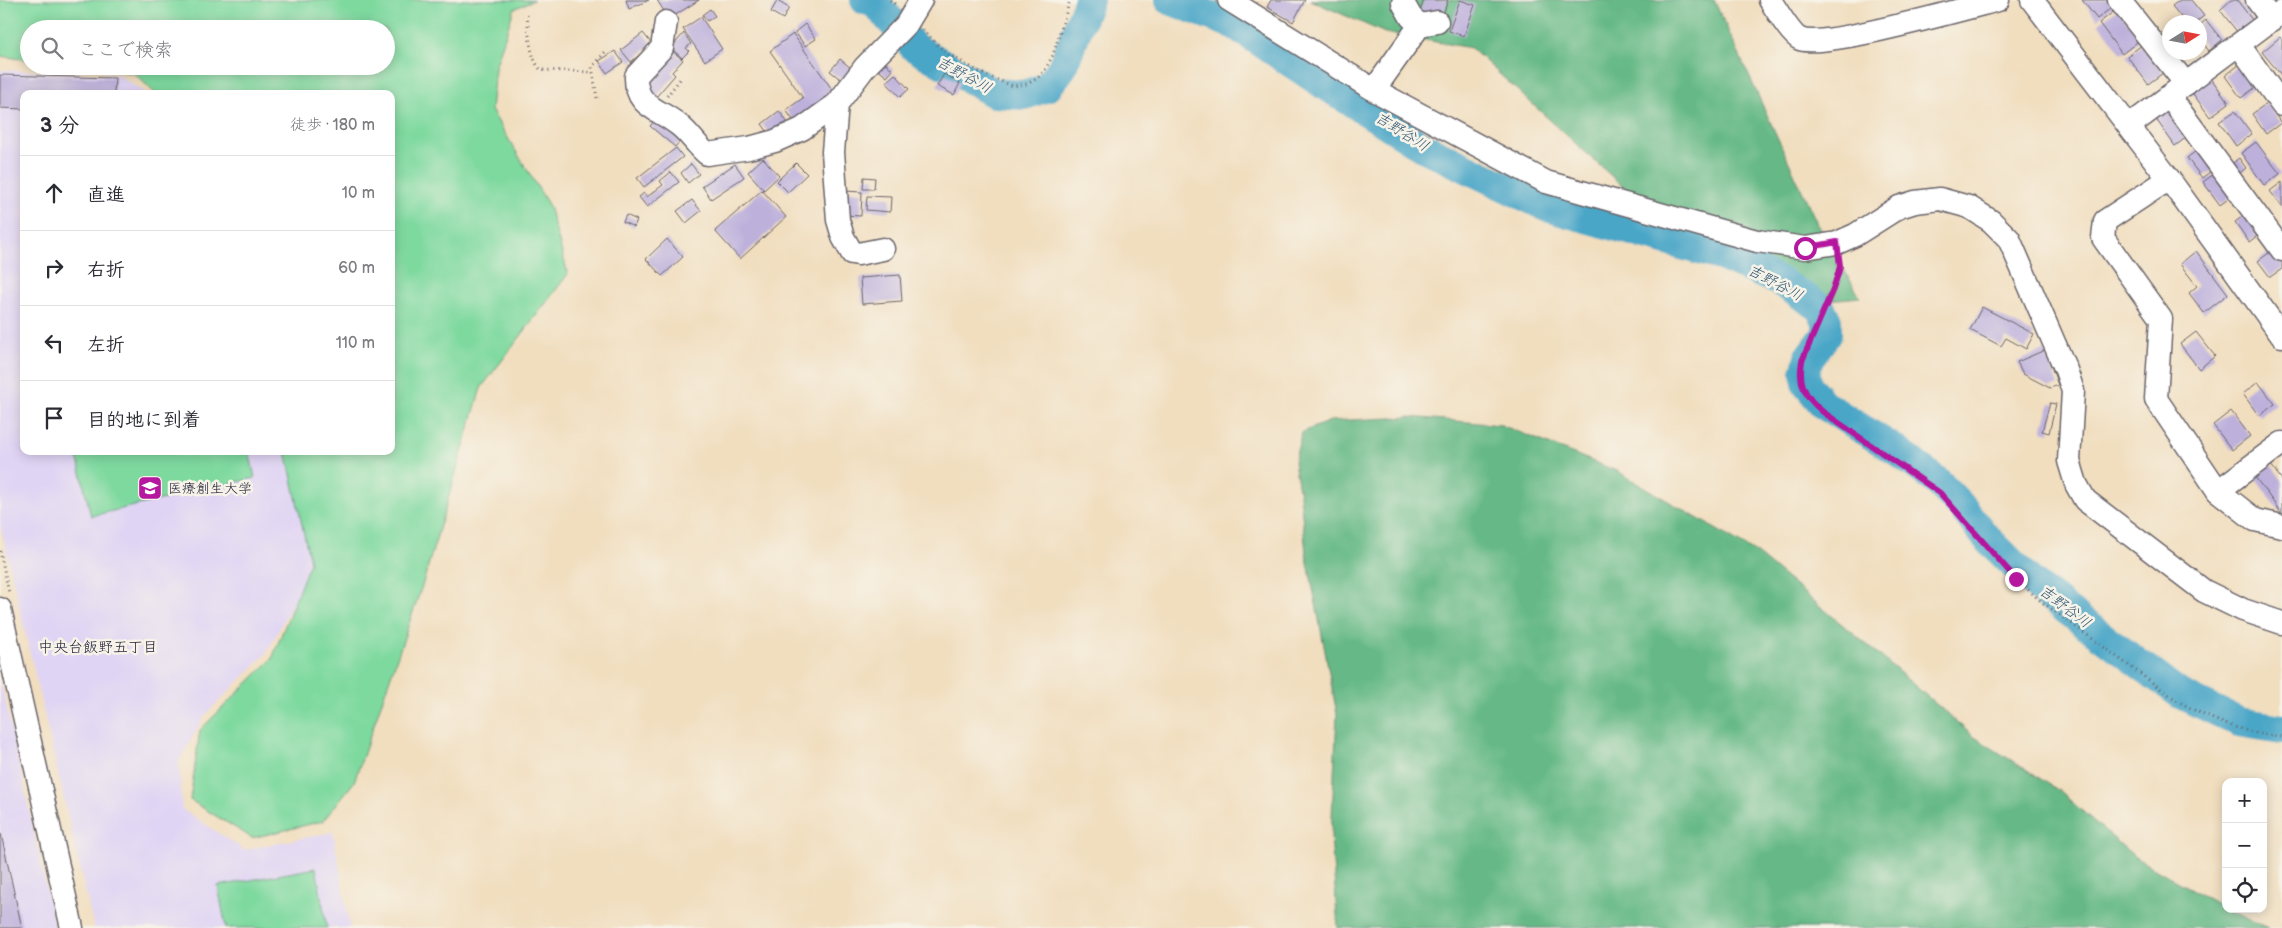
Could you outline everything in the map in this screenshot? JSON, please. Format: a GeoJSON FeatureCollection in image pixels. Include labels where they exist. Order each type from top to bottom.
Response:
{"type":"FeatureCollection","features":[{"type":"Feature","properties":{"kind":"street"},"geometry":{"type":"LineString","coordinates":[[1229,0],[1374,90],[1546,182],[1757,241],[1805,248],[1837,242],[1855,235],[1899,206],[1915,202],[1940,200],[1969,207],[1991,221],[2009,239],[2037,298],[2066,370],[2073,391],[2070,461],[2076,484],[2085,500],[2204,591],[2243,610],[2282,623]]}},
{"type":"Feature","properties":{"kind":"street"},"geometry":{"type":"LineString","coordinates":[[1770,0],[1798,38],[1809,42],[1852,36],[1947,6],[1998,0]]}},
{"type":"Feature","properties":{"kind":"street"},"geometry":{"type":"LineString","coordinates":[[2032,0],[2169,179],[2282,336]]}},
{"type":"Feature","properties":{"kind":"street"},"geometry":{"type":"LineString","coordinates":[[2119,0],[2282,250]]}},
{"type":"Feature","properties":{"kind":"street"},"geometry":{"type":"LineString","coordinates":[[2129,126],[2277,16],[2257,0]]}},
{"type":"Feature","properties":{"kind":"street"},"geometry":{"type":"LineString","coordinates":[[1374,90],[1428,24],[1411,17],[1403,3]]}},
{"type":"Feature","properties":{"kind":"street"},"geometry":{"type":"LineString","coordinates":[[666,22],[662,48],[636,76],[637,94],[644,102],[680,126],[707,154],[749,148],[775,141],[802,130],[838,104],[865,67],[908,19]]}},
{"type":"Feature","properties":{"kind":"street"},"geometry":{"type":"LineString","coordinates":[[2239,45],[2282,105]]}},
{"type":"Feature","properties":{"kind":"street"},"geometry":{"type":"LineString","coordinates":[[838,104],[833,152],[838,220],[843,237],[852,253],[858,254],[883,249]]}},
{"type":"Feature","properties":{"kind":"street"},"geometry":{"type":"LineString","coordinates":[[2169,179],[2105,221],[2103,238],[2161,319],[2156,399],[2218,491],[2254,520],[2282,526]]}},
{"type":"Feature","properties":{"kind":"street"},"geometry":{"type":"LineString","coordinates":[[2218,491],[2282,443]]}},
{"type":"Feature","properties":{"kind":"street"},"geometry":{"type":"LineString","coordinates":[[0,609],[72,928]]}},
{"type":"Feature","properties":{"kind":"path"},"geometry":{"type":"LineString","coordinates":[[890,0],[946,53],[985,75],[1013,86],[1027,84],[1038,78],[1045,70],[1053,55],[1070,0]]}},
{"type":"Feature","properties":{"kind":"path"},"geometry":{"type":"LineString","coordinates":[[527,15],[536,65],[541,70],[592,72]]}},
{"type":"Feature","properties":{"kind":"path"},"geometry":{"type":"LineString","coordinates":[[597,98],[592,67],[606,50]]}},
{"type":"Feature","properties":{"kind":"path"},"geometry":{"type":"LineString","coordinates":[[1837,242],[1840,266],[1833,289],[1807,345],[1800,372],[1801,384],[1811,402],[1940,493],[2016,579],[2042,602],[2172,697],[2183,704],[2237,728],[2282,736]]}},
{"type":"Feature","properties":{"kind":"shaded area","name":"医療創生大学"},"geometry":{"type":"Polygon","coordinates":[[[0,70],[20,71],[20,75],[118,75],[141,90],[20,90],[20,455],[293,455],[317,557],[266,654],[205,715],[179,761],[182,809],[244,850],[333,832],[350,928],[94,928],[0,524],[0,70]]]}},
{"type":"Feature","properties":{"kind":"shaded area"},"geometry":{"type":"Polygon","coordinates":[[[0,677],[55,928],[0,928],[0,677]]]}},
{"type":"Feature","properties":{"kind":"green space"},"geometry":{"type":"Polygon","coordinates":[[[0,0],[534,0],[514,9],[495,68],[491,110],[549,206],[568,274],[481,388],[423,583],[354,782],[323,821],[252,838],[190,800],[200,730],[272,659],[310,562],[287,455],[395,455],[395,90],[152,90],[136,75],[395,75],[395,20],[20,20],[20,59],[0,56],[0,0]]]}},
{"type":"Feature","properties":{"kind":"green space"},"geometry":{"type":"Polygon","coordinates":[[[1310,0],[1714,0],[1816,221],[1860,297],[1807,302],[1713,254],[1620,184],[1471,48],[1385,33],[1310,0]]]}},
{"type":"Feature","properties":{"kind":"green space"},"geometry":{"type":"Polygon","coordinates":[[[1410,417],[1501,425],[1617,471],[1753,551],[1877,653],[1973,736],[2058,790],[2135,857],[2222,907],[2222,913],[2235,913],[2268,928],[1338,928],[1331,836],[1337,714],[1306,552],[1300,495],[1294,462],[1302,432],[1330,421],[1410,417]]]}},
{"type":"Feature","properties":{"kind":"green space"},"geometry":{"type":"Polygon","coordinates":[[[77,455],[250,455],[255,478],[91,516],[77,455]]]}},
{"type":"Feature","properties":{"kind":"green space"},"geometry":{"type":"Polygon","coordinates":[[[316,868],[327,928],[226,928],[218,886],[316,868]]]}},
{"type":"Feature","properties":{"kind":"building"},"geometry":{"type":"Polygon","coordinates":[[[626,0],[649,0],[629,9],[626,0]]]}},
{"type":"Feature","properties":{"kind":"building"},"geometry":{"type":"Polygon","coordinates":[[[657,0],[699,0],[669,19],[657,0]]]}},
{"type":"Feature","properties":{"kind":"building"},"geometry":{"type":"Polygon","coordinates":[[[1271,0],[1305,0],[1293,22],[1267,7],[1271,0]]]}},
{"type":"Feature","properties":{"kind":"building"},"geometry":{"type":"Polygon","coordinates":[[[1424,0],[1448,0],[1442,18],[1420,11],[1424,0]]]}},
{"type":"Feature","properties":{"kind":"building"},"geometry":{"type":"Polygon","coordinates":[[[1460,0],[1475,5],[1464,36],[1449,31],[1460,0]]]}},
{"type":"Feature","properties":{"kind":"building"},"geometry":{"type":"Polygon","coordinates":[[[2082,0],[2114,0],[2116,4],[2097,19],[2082,0]]]}},
{"type":"Feature","properties":{"kind":"building"},"geometry":{"type":"Polygon","coordinates":[[[2180,0],[2191,0],[2203,15],[2179,15],[2172,6],[2180,0]]]}},
{"type":"Feature","properties":{"kind":"building"},"geometry":{"type":"Polygon","coordinates":[[[2231,0],[2237,0],[2253,21],[2238,33],[2220,10],[2231,0]]]}},
{"type":"Feature","properties":{"kind":"building"},"geometry":{"type":"Polygon","coordinates":[[[777,1],[789,8],[783,19],[771,12],[777,1]]]}},
{"type":"Feature","properties":{"kind":"building"},"geometry":{"type":"Polygon","coordinates":[[[710,9],[715,16],[707,21],[702,15],[710,9]]]}},
{"type":"Feature","properties":{"kind":"building"},"geometry":{"type":"Polygon","coordinates":[[[2117,9],[2141,39],[2122,54],[2099,23],[2117,9]]]}},
{"type":"Feature","properties":{"kind":"building"},"geometry":{"type":"Polygon","coordinates":[[[701,17],[722,49],[705,61],[683,29],[701,17]]]}},
{"type":"Feature","properties":{"kind":"building"},"geometry":{"type":"Polygon","coordinates":[[[2207,21],[2222,40],[2209,51],[2207,48],[2207,21]]]}},
{"type":"Feature","properties":{"kind":"building"},"geometry":{"type":"Polygon","coordinates":[[[805,24],[816,39],[805,46],[795,32],[805,24]]]}},
{"type":"Feature","properties":{"kind":"building"},"geometry":{"type":"Polygon","coordinates":[[[643,33],[652,44],[631,62],[621,50],[643,33]]]}},
{"type":"Feature","properties":{"kind":"building"},"geometry":{"type":"Polygon","coordinates":[[[684,33],[691,44],[686,48],[689,51],[682,58],[671,48],[684,33]]]}},
{"type":"Feature","properties":{"kind":"building"},"geometry":{"type":"Polygon","coordinates":[[[793,34],[836,95],[795,123],[786,110],[803,98],[770,51],[793,34]]]}},
{"type":"Feature","properties":{"kind":"building"},"geometry":{"type":"Polygon","coordinates":[[[2280,37],[2282,40],[2282,76],[2262,52],[2280,37]]]}},
{"type":"Feature","properties":{"kind":"building"},"geometry":{"type":"Polygon","coordinates":[[[2142,45],[2163,73],[2148,84],[2127,56],[2142,45]]]}},
{"type":"Feature","properties":{"kind":"building"},"geometry":{"type":"Polygon","coordinates":[[[669,48],[683,60],[672,72],[675,75],[656,97],[639,82],[669,48]]]}},
{"type":"Feature","properties":{"kind":"building"},"geometry":{"type":"Polygon","coordinates":[[[615,51],[623,62],[607,73],[599,61],[615,51]]]}},
{"type":"Feature","properties":{"kind":"building"},"geometry":{"type":"Polygon","coordinates":[[[840,59],[852,69],[843,81],[830,71],[840,59]]]}},
{"type":"Feature","properties":{"kind":"building"},"geometry":{"type":"Polygon","coordinates":[[[882,60],[893,70],[887,77],[876,68],[882,60]]]}},
{"type":"Feature","properties":{"kind":"building"},"geometry":{"type":"Polygon","coordinates":[[[2240,64],[2256,87],[2241,98],[2225,76],[2240,64]]]}},
{"type":"Feature","properties":{"kind":"building"},"geometry":{"type":"Polygon","coordinates":[[[895,74],[909,89],[900,97],[886,82],[895,74]]]}},
{"type":"Feature","properties":{"kind":"building"},"geometry":{"type":"Polygon","coordinates":[[[944,74],[960,83],[954,95],[937,86],[944,74]]]}},
{"type":"Feature","properties":{"kind":"building"},"geometry":{"type":"Polygon","coordinates":[[[0,75],[115,78],[114,90],[20,90],[20,109],[0,108],[0,75]]]}},
{"type":"Feature","properties":{"kind":"building"},"geometry":{"type":"Polygon","coordinates":[[[2210,77],[2229,103],[2210,117],[2191,91],[2210,77]]]}},
{"type":"Feature","properties":{"kind":"building"},"geometry":{"type":"Polygon","coordinates":[[[2267,103],[2281,123],[2266,134],[2252,114],[2267,103]]]}},
{"type":"Feature","properties":{"kind":"building"},"geometry":{"type":"Polygon","coordinates":[[[2169,104],[2191,134],[2175,146],[2153,115],[2169,104]]]}},
{"type":"Feature","properties":{"kind":"building"},"geometry":{"type":"Polygon","coordinates":[[[779,111],[788,123],[770,135],[762,124],[779,111]]]}},
{"type":"Feature","properties":{"kind":"building"},"geometry":{"type":"Polygon","coordinates":[[[2235,111],[2252,134],[2236,146],[2219,122],[2235,111]]]}},
{"type":"Feature","properties":{"kind":"building"},"geometry":{"type":"Polygon","coordinates":[[[656,119],[681,140],[675,147],[650,126],[656,119]]]}},
{"type":"Feature","properties":{"kind":"building"},"geometry":{"type":"Polygon","coordinates":[[[2256,142],[2280,174],[2264,185],[2241,153],[2256,142]]]}},
{"type":"Feature","properties":{"kind":"building"},"geometry":{"type":"Polygon","coordinates":[[[2201,147],[2216,167],[2202,178],[2187,158],[2201,147]]]}},
{"type":"Feature","properties":{"kind":"building"},"geometry":{"type":"Polygon","coordinates":[[[676,148],[683,157],[644,187],[637,178],[676,148]]]}},
{"type":"Feature","properties":{"kind":"building"},"geometry":{"type":"Polygon","coordinates":[[[763,158],[779,176],[764,190],[748,172],[763,158]]]}},
{"type":"Feature","properties":{"kind":"building"},"geometry":{"type":"Polygon","coordinates":[[[2239,158],[2246,168],[2240,173],[2233,163],[2239,158]]]}},
{"type":"Feature","properties":{"kind":"building"},"geometry":{"type":"Polygon","coordinates":[[[796,163],[807,174],[788,192],[777,181],[796,163]]]}},
{"type":"Feature","properties":{"kind":"building"},"geometry":{"type":"Polygon","coordinates":[[[691,164],[699,174],[688,183],[681,173],[691,164]]]}},
{"type":"Feature","properties":{"kind":"building"},"geometry":{"type":"Polygon","coordinates":[[[735,164],[744,177],[711,199],[702,186],[735,164]]]}},
{"type":"Feature","properties":{"kind":"building"},"geometry":{"type":"Polygon","coordinates":[[[2218,171],[2235,194],[2220,205],[2203,182],[2218,171]]]}},
{"type":"Feature","properties":{"kind":"building"},"geometry":{"type":"Polygon","coordinates":[[[671,172],[679,182],[647,207],[639,197],[644,193],[647,197],[663,185],[660,181],[671,172]]]}},
{"type":"Feature","properties":{"kind":"building"},"geometry":{"type":"Polygon","coordinates":[[[864,177],[875,178],[874,189],[863,189],[864,177]]]}},
{"type":"Feature","properties":{"kind":"building"},"geometry":{"type":"Polygon","coordinates":[[[2282,182],[2282,207],[2270,191],[2282,182]]]}},
{"type":"Feature","properties":{"kind":"building"},"geometry":{"type":"Polygon","coordinates":[[[762,190],[786,217],[740,259],[715,231],[762,190]]]}},
{"type":"Feature","properties":{"kind":"building"},"geometry":{"type":"Polygon","coordinates":[[[844,191],[862,192],[861,216],[843,215],[844,191]]]}},
{"type":"Feature","properties":{"kind":"building"},"geometry":{"type":"Polygon","coordinates":[[[867,196],[891,197],[890,212],[866,210],[867,196]]]}},
{"type":"Feature","properties":{"kind":"building"},"geometry":{"type":"Polygon","coordinates":[[[692,200],[701,211],[686,223],[677,211],[692,200]]]}},
{"type":"Feature","properties":{"kind":"building"},"geometry":{"type":"Polygon","coordinates":[[[2247,213],[2261,233],[2249,242],[2235,222],[2247,213]]]}},
{"type":"Feature","properties":{"kind":"building"},"geometry":{"type":"Polygon","coordinates":[[[626,215],[637,220],[634,227],[623,222],[626,215]]]}},
{"type":"Feature","properties":{"kind":"building"},"geometry":{"type":"Polygon","coordinates":[[[667,239],[683,257],[662,276],[646,259],[667,239]]]}},
{"type":"Feature","properties":{"kind":"building"},"geometry":{"type":"Polygon","coordinates":[[[2274,249],[2282,261],[2282,269],[2270,277],[2258,261],[2274,249]]]}},
{"type":"Feature","properties":{"kind":"building"},"geometry":{"type":"Polygon","coordinates":[[[2196,251],[2228,294],[2204,313],[2189,293],[2197,286],[2180,264],[2196,251]]]}},
{"type":"Feature","properties":{"kind":"building"},"geometry":{"type":"Polygon","coordinates":[[[900,275],[902,301],[862,304],[860,278],[900,275]]]}},
{"type":"Feature","properties":{"kind":"building"},"geometry":{"type":"Polygon","coordinates":[[[1982,307],[2034,334],[2026,349],[2006,338],[2001,346],[1970,330],[1982,307]]]}},
{"type":"Feature","properties":{"kind":"building"},"geometry":{"type":"Polygon","coordinates":[[[2196,332],[2215,356],[2199,369],[2180,344],[2196,332]]]}},
{"type":"Feature","properties":{"kind":"building"},"geometry":{"type":"Polygon","coordinates":[[[2045,350],[2058,385],[2050,388],[2023,374],[2017,362],[2045,350]]]}},
{"type":"Feature","properties":{"kind":"building"},"geometry":{"type":"Polygon","coordinates":[[[2258,382],[2275,404],[2259,416],[2243,394],[2258,382]]]}},
{"type":"Feature","properties":{"kind":"building"},"geometry":{"type":"Polygon","coordinates":[[[2050,403],[2056,404],[2049,433],[2042,431],[2050,403]]]}},
{"type":"Feature","properties":{"kind":"building"},"geometry":{"type":"Polygon","coordinates":[[[2231,411],[2250,436],[2232,450],[2213,425],[2231,411]]]}},
{"type":"Feature","properties":{"kind":"building"},"geometry":{"type":"Polygon","coordinates":[[[2271,465],[2282,480],[2282,514],[2255,477],[2271,465]]]}},
{"type":"Feature","properties":{"kind":"building"},"geometry":{"type":"Polygon","coordinates":[[[1,834],[22,928],[0,928],[1,834]]]}},
{"type":"Feature","properties":{"kind":"waterway","name":"吉野谷川"},"geometry":{"type":"LineString","coordinates":[[865,0],[875,3],[914,47],[994,93],[1024,95],[1047,87],[1062,68],[1089,0]]}},
{"type":"Feature","properties":{"kind":"waterway","name":"吉野谷川"},"geometry":{"type":"LineString","coordinates":[[1170,0],[1235,25],[1326,86],[1425,148],[1547,207],[1721,256],[1779,281],[1820,307],[1827,321],[1827,334],[1809,358],[1805,373],[1808,386],[1824,405],[1897,451],[1937,481],[1961,506],[1985,536],[2026,577],[2064,608],[2180,694],[2239,722],[2282,729]]}},
{"type":"Feature","properties":{"kind":"place","name":"医療創生大学"},"geometry":{"type":"Point","coordinates":[150,488]}},
{"type":"Feature","properties":{"kind":"district","name":"中央台飯野五丁目"},"geometry":{"type":"Point","coordinates":[98,647]}},
{"type":"Feature","properties":{"kind":"route"},"geometry":{"type":"LineString","coordinates":[[1805,248],[1837,242],[1840,266],[1833,289],[1807,345],[1802,361],[1800,372],[1804,393],[1823,412],[1940,493],[2016,579]]}}]}
